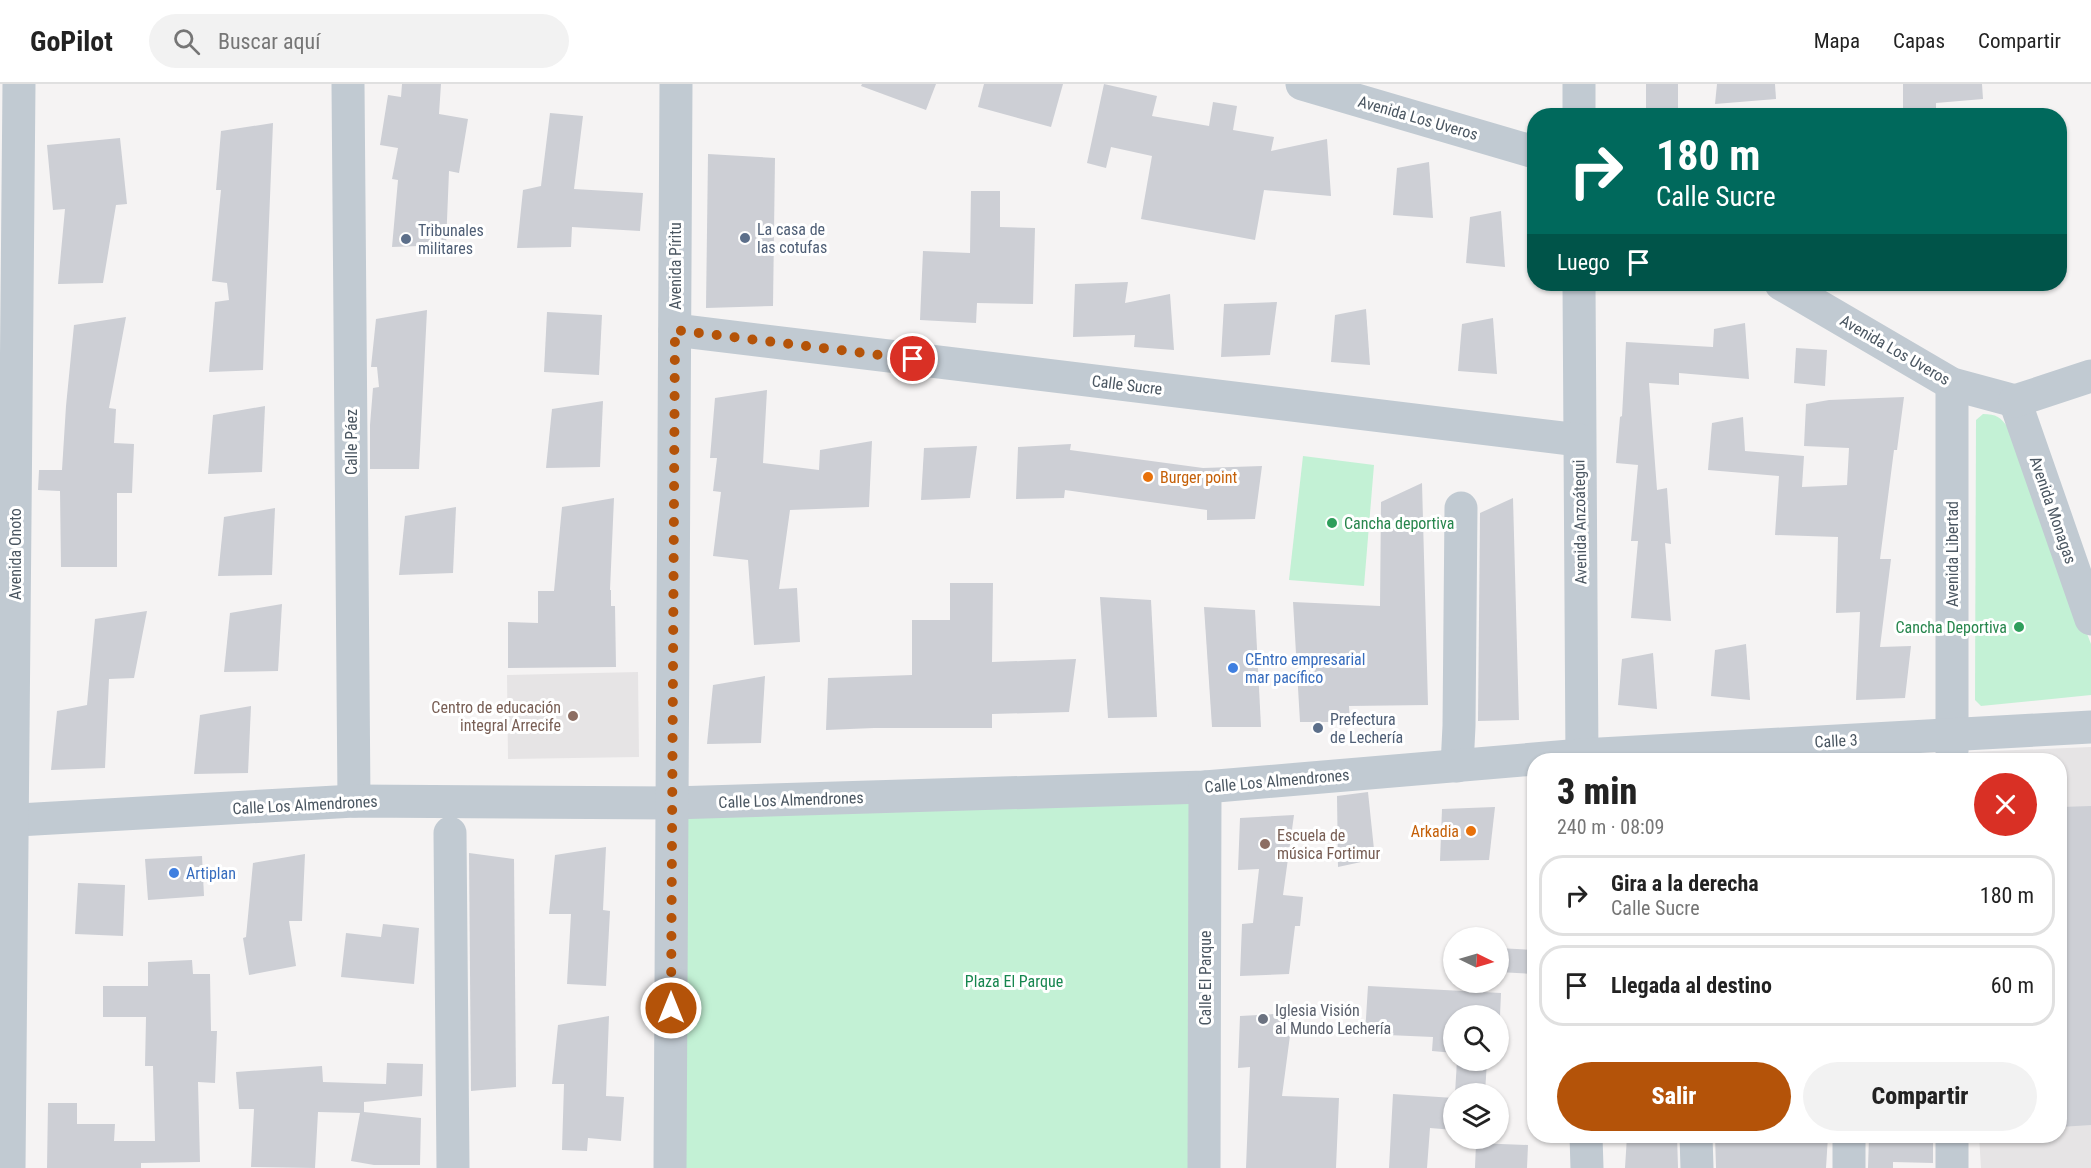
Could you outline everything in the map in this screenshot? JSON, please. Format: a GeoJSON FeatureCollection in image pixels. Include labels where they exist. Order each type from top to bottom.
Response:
{"type":"FeatureCollection","features":[{"type":"Feature","properties":{"kind":"street","name":"Avenida Onoto"},"geometry":{"type":"LineString","coordinates":[[9,1168],[6,821],[19,84]]}},
{"type":"Feature","properties":{"kind":"street","name":"Calle Páez"},"geometry":{"type":"LineString","coordinates":[[348,84],[354,801]]}},
{"type":"Feature","properties":{"kind":"street","name":"Avenida Píritu"},"geometry":{"type":"LineString","coordinates":[[670,1168],[676,84]]}},
{"type":"Feature","properties":{"kind":"street","name":"Avenida Los Uveros"},"geometry":{"type":"LineString","coordinates":[[1302,84],[1527,150]]}},
{"type":"Feature","properties":{"kind":"street"},"geometry":{"type":"LineString","coordinates":[[1579,84],[1579,108]]}},
{"type":"Feature","properties":{"kind":"street","name":"Avenida Anzoátegui"},"geometry":{"type":"LineString","coordinates":[[1580,291],[1582,753]]}},
{"type":"Feature","properties":{"kind":"street","name":"Avenida Los Uveros"},"geometry":{"type":"LineString","coordinates":[[1814,292],[1952,384],[2015,402]]}},
{"type":"Feature","properties":{"kind":"street","name":"Calle Sucre"},"geometry":{"type":"LineString","coordinates":[[675,330],[1579,440]]}},
{"type":"Feature","properties":{"kind":"street"},"geometry":{"type":"LineString","coordinates":[[2015,402],[2091,376]]}},
{"type":"Feature","properties":{"kind":"street","name":"Avenida Libertad"},"geometry":{"type":"LineString","coordinates":[[1952,384],[1952,748]]}},
{"type":"Feature","properties":{"kind":"street","name":"Avenida Monagas"},"geometry":{"type":"LineString","coordinates":[[2015,402],[2091,619]]}},
{"type":"Feature","properties":{"kind":"street"},"geometry":{"type":"LineString","coordinates":[[1457,766],[1461,508]]}},
{"type":"Feature","properties":{"kind":"street","name":"Calle 3"},"geometry":{"type":"LineString","coordinates":[[1767,753],[1952,748],[2091,727]]}},
{"type":"Feature","properties":{"kind":"street","name":"Calle Los Almendrones"},"geometry":{"type":"LineString","coordinates":[[6,821],[354,801],[672,803],[1205,787],[1527,762]]}},
{"type":"Feature","properties":{"kind":"street","name":"Calle El Parque"},"geometry":{"type":"LineString","coordinates":[[1204,1168],[1205,787]]}},
{"type":"Feature","properties":{"kind":"street"},"geometry":{"type":"LineString","coordinates":[[450,833],[453,1168]]}},
{"type":"Feature","properties":{"kind":"street"},"geometry":{"type":"LineString","coordinates":[[1586,1143],[1587,1168]]}},
{"type":"Feature","properties":{"kind":"street"},"geometry":{"type":"LineString","coordinates":[[1696,1143],[1696,1168]]}},
{"type":"Feature","properties":{"kind":"street"},"geometry":{"type":"LineString","coordinates":[[1849,1143],[1849,1168]]}},
{"type":"Feature","properties":{"kind":"street"},"geometry":{"type":"LineString","coordinates":[[1952,1143],[1952,1168]]}},
{"type":"Feature","properties":{"kind":"shaded area","name":"Centro de educación integral Arrecife"},"geometry":{"type":"Polygon","coordinates":[[[638,672],[639,757],[508,759],[507,675],[638,672]]]}},
{"type":"Feature","properties":{"kind":"shaded area"},"geometry":{"type":"Polygon","coordinates":[[[2091,747],[2091,1168],[1981,1168],[1979,1143],[2067,1143],[2067,753],[1969,752],[2091,747]]]}},
{"type":"Feature","properties":{"kind":"green space"},"geometry":{"type":"Polygon","coordinates":[[[1983,414],[1998,417],[2008,428],[2091,644],[2091,695],[1981,706],[1975,700],[1976,420],[1983,414]]]}},
{"type":"Feature","properties":{"kind":"green space","name":"Cancha deportiva"},"geometry":{"type":"Polygon","coordinates":[[[1303,456],[1374,465],[1364,586],[1289,580],[1303,456]]]}},
{"type":"Feature","properties":{"kind":"green space","name":"Plaza El Parque"},"geometry":{"type":"Polygon","coordinates":[[[1205,787],[1204,1168],[670,1168],[672,803],[1205,787]]]}},
{"type":"Feature","properties":{"kind":"building"},"geometry":{"type":"Polygon","coordinates":[[[402,84],[441,84],[439,114],[468,119],[459,173],[449,171],[446,245],[392,247],[398,180],[392,179],[398,148],[380,145],[388,95],[401,97],[402,84]]]}},
{"type":"Feature","properties":{"kind":"building"},"geometry":{"type":"Polygon","coordinates":[[[862,84],[936,84],[926,110],[861,86],[862,84]]]}},
{"type":"Feature","properties":{"kind":"building"},"geometry":{"type":"Polygon","coordinates":[[[984,84],[1063,84],[1051,127],[978,107],[984,84]]]}},
{"type":"Feature","properties":{"kind":"building"},"geometry":{"type":"Polygon","coordinates":[[[1104,84],[1157,96],[1152,116],[1209,126],[1213,102],[1237,106],[1233,130],[1274,137],[1271,151],[1327,139],[1331,196],[1264,190],[1255,240],[1141,219],[1152,156],[1111,147],[1106,168],[1087,163],[1104,84]]]}},
{"type":"Feature","properties":{"kind":"building"},"geometry":{"type":"Polygon","coordinates":[[[1646,84],[1678,84],[1678,108],[1646,108],[1646,84]]]}},
{"type":"Feature","properties":{"kind":"building"},"geometry":{"type":"Polygon","coordinates":[[[1717,84],[1775,84],[1776,99],[1715,104],[1717,84]]]}},
{"type":"Feature","properties":{"kind":"building"},"geometry":{"type":"Polygon","coordinates":[[[1903,84],[1982,84],[1983,99],[1936,103],[1936,108],[1903,108],[1903,84]]]}},
{"type":"Feature","properties":{"kind":"building"},"geometry":{"type":"Polygon","coordinates":[[[550,113],[583,116],[574,189],[643,193],[640,231],[572,227],[571,247],[517,248],[523,190],[541,186],[550,113]]]}},
{"type":"Feature","properties":{"kind":"building"},"geometry":{"type":"Polygon","coordinates":[[[273,123],[263,370],[209,372],[215,302],[229,300],[227,283],[212,281],[221,190],[216,190],[221,131],[273,123]]]}},
{"type":"Feature","properties":{"kind":"building"},"geometry":{"type":"Polygon","coordinates":[[[120,138],[127,204],[116,205],[103,283],[58,284],[65,209],[53,210],[47,145],[120,138]]]}},
{"type":"Feature","properties":{"kind":"building"},"geometry":{"type":"Polygon","coordinates":[[[708,154],[775,158],[773,306],[706,308],[708,154]]]}},
{"type":"Feature","properties":{"kind":"building"},"geometry":{"type":"Polygon","coordinates":[[[1429,162],[1433,218],[1393,215],[1397,168],[1429,162]]]}},
{"type":"Feature","properties":{"kind":"building"},"geometry":{"type":"Polygon","coordinates":[[[971,191],[1000,191],[1000,227],[1035,228],[1033,304],[977,303],[976,323],[920,320],[923,251],[970,253],[971,191]]]}},
{"type":"Feature","properties":{"kind":"building"},"geometry":{"type":"Polygon","coordinates":[[[1501,211],[1505,267],[1466,263],[1470,217],[1501,211]]]}},
{"type":"Feature","properties":{"kind":"building"},"geometry":{"type":"Polygon","coordinates":[[[1128,282],[1125,303],[1170,294],[1174,350],[1134,347],[1135,335],[1073,337],[1075,284],[1128,282]]]}},
{"type":"Feature","properties":{"kind":"building"},"geometry":{"type":"Polygon","coordinates":[[[1277,302],[1270,355],[1221,357],[1224,304],[1277,302]]]}},
{"type":"Feature","properties":{"kind":"building"},"geometry":{"type":"Polygon","coordinates":[[[1366,309],[1370,365],[1331,362],[1335,315],[1366,309]]]}},
{"type":"Feature","properties":{"kind":"building"},"geometry":{"type":"Polygon","coordinates":[[[427,310],[419,469],[370,469],[373,388],[379,387],[377,367],[371,367],[376,319],[427,310]]]}},
{"type":"Feature","properties":{"kind":"building"},"geometry":{"type":"Polygon","coordinates":[[[547,312],[602,315],[599,375],[544,372],[547,312]]]}},
{"type":"Feature","properties":{"kind":"building"},"geometry":{"type":"Polygon","coordinates":[[[126,317],[109,408],[116,409],[114,443],[134,444],[132,493],[117,493],[117,567],[61,567],[60,491],[38,490],[39,470],[62,470],[74,325],[126,317]]]}},
{"type":"Feature","properties":{"kind":"building"},"geometry":{"type":"Polygon","coordinates":[[[1493,318],[1497,374],[1458,371],[1462,324],[1493,318]]]}},
{"type":"Feature","properties":{"kind":"building"},"geometry":{"type":"Polygon","coordinates":[[[1745,323],[1749,379],[1679,373],[1679,385],[1649,383],[1657,490],[1667,488],[1671,544],[1665,543],[1671,621],[1631,618],[1638,541],[1631,541],[1638,465],[1616,463],[1620,417],[1622,416],[1626,342],[1713,347],[1714,329],[1745,323]]]}},
{"type":"Feature","properties":{"kind":"building"},"geometry":{"type":"Polygon","coordinates":[[[1796,348],[1827,350],[1825,386],[1794,383],[1796,348]]]}},
{"type":"Feature","properties":{"kind":"building"},"geometry":{"type":"Polygon","coordinates":[[[767,390],[763,463],[819,470],[820,450],[872,441],[869,507],[790,510],[779,589],[797,588],[800,642],[754,645],[748,560],[713,556],[721,492],[713,491],[717,458],[710,458],[715,398],[767,390]]]}},
{"type":"Feature","properties":{"kind":"building"},"geometry":{"type":"Polygon","coordinates":[[[1904,397],[1897,450],[1894,450],[1880,559],[1891,559],[1880,647],[1911,646],[1905,698],[1856,700],[1860,612],[1836,613],[1838,537],[1775,535],[1779,476],[1708,470],[1712,423],[1743,417],[1745,451],[1804,456],[1802,487],[1847,485],[1849,448],[1804,446],[1806,404],[1829,400],[1904,397]]]}},
{"type":"Feature","properties":{"kind":"building"},"geometry":{"type":"Polygon","coordinates":[[[603,401],[600,467],[546,468],[552,409],[603,401]]]}},
{"type":"Feature","properties":{"kind":"building"},"geometry":{"type":"Polygon","coordinates":[[[265,406],[262,472],[208,474],[213,415],[265,406]]]}},
{"type":"Feature","properties":{"kind":"building"},"geometry":{"type":"Polygon","coordinates":[[[1071,444],[1070,450],[1203,468],[1262,466],[1255,519],[1207,520],[1207,510],[1065,490],[1064,498],[1016,499],[1018,447],[1071,444]]]}},
{"type":"Feature","properties":{"kind":"building"},"geometry":{"type":"Polygon","coordinates":[[[977,446],[970,498],[921,500],[924,448],[977,446]]]}},
{"type":"Feature","properties":{"kind":"building"},"geometry":{"type":"Polygon","coordinates":[[[1422,483],[1428,705],[1349,706],[1350,722],[1300,722],[1293,602],[1380,606],[1381,502],[1422,483]]]}},
{"type":"Feature","properties":{"kind":"building"},"geometry":{"type":"Polygon","coordinates":[[[614,498],[610,590],[611,606],[615,606],[616,667],[508,668],[508,622],[538,623],[538,591],[554,591],[562,507],[614,498]]]}},
{"type":"Feature","properties":{"kind":"building"},"geometry":{"type":"Polygon","coordinates":[[[1513,498],[1519,720],[1478,721],[1480,513],[1513,498]]]}},
{"type":"Feature","properties":{"kind":"building"},"geometry":{"type":"Polygon","coordinates":[[[456,507],[453,573],[399,575],[405,516],[456,507]]]}},
{"type":"Feature","properties":{"kind":"building"},"geometry":{"type":"Polygon","coordinates":[[[275,508],[272,575],[218,576],[224,517],[275,508]]]}},
{"type":"Feature","properties":{"kind":"building"},"geometry":{"type":"Polygon","coordinates":[[[950,583],[993,583],[992,662],[1076,659],[1069,712],[992,714],[992,728],[826,730],[828,678],[912,675],[912,620],[950,620],[950,583]]]}},
{"type":"Feature","properties":{"kind":"building"},"geometry":{"type":"Polygon","coordinates":[[[1100,597],[1151,600],[1157,717],[1108,718],[1100,597]]]}},
{"type":"Feature","properties":{"kind":"building"},"geometry":{"type":"Polygon","coordinates":[[[282,604],[278,671],[224,672],[230,613],[282,604]]]}},
{"type":"Feature","properties":{"kind":"building","name":"CEntro empresarial mar pacífico"},"geometry":{"type":"Polygon","coordinates":[[[1204,607],[1255,610],[1261,727],[1212,727],[1204,607]]]}},
{"type":"Feature","properties":{"kind":"building"},"geometry":{"type":"Polygon","coordinates":[[[147,611],[134,678],[109,679],[105,768],[51,770],[57,711],[87,705],[95,619],[147,611]]]}},
{"type":"Feature","properties":{"kind":"building"},"geometry":{"type":"Polygon","coordinates":[[[1746,644],[1750,700],[1711,696],[1715,650],[1746,644]]]}},
{"type":"Feature","properties":{"kind":"building"},"geometry":{"type":"Polygon","coordinates":[[[1653,653],[1657,709],[1618,705],[1622,659],[1653,653]]]}},
{"type":"Feature","properties":{"kind":"building"},"geometry":{"type":"Polygon","coordinates":[[[765,676],[761,743],[707,744],[713,685],[765,676]]]}},
{"type":"Feature","properties":{"kind":"building"},"geometry":{"type":"Polygon","coordinates":[[[251,706],[248,773],[194,774],[200,715],[251,706]]]}},
{"type":"Feature","properties":{"kind":"building"},"geometry":{"type":"Polygon","coordinates":[[[1368,792],[1375,859],[1338,867],[1337,796],[1368,792]]]}},
{"type":"Feature","properties":{"kind":"building"},"geometry":{"type":"Polygon","coordinates":[[[2091,806],[2091,1125],[2067,1127],[2067,807],[2091,806]]]}},
{"type":"Feature","properties":{"kind":"building"},"geometry":{"type":"Polygon","coordinates":[[[1495,807],[1489,860],[1440,861],[1442,809],[1495,807]]]}},
{"type":"Feature","properties":{"kind":"building"},"geometry":{"type":"Polygon","coordinates":[[[1294,815],[1283,895],[1303,897],[1300,926],[1295,926],[1289,974],[1240,976],[1242,924],[1253,923],[1259,869],[1238,870],[1240,818],[1294,815]]]}},
{"type":"Feature","properties":{"kind":"building"},"geometry":{"type":"Polygon","coordinates":[[[606,847],[603,910],[610,911],[606,986],[567,984],[571,914],[549,914],[555,855],[606,847]]]}},
{"type":"Feature","properties":{"kind":"building"},"geometry":{"type":"Polygon","coordinates":[[[469,853],[514,859],[516,1087],[471,1091],[469,853]]]}},
{"type":"Feature","properties":{"kind":"building"},"geometry":{"type":"Polygon","coordinates":[[[305,854],[302,921],[289,921],[296,966],[249,975],[243,938],[246,937],[253,863],[305,854]]]}},
{"type":"Feature","properties":{"kind":"building"},"geometry":{"type":"Polygon","coordinates":[[[202,856],[204,896],[148,900],[145,859],[202,856]]]}},
{"type":"Feature","properties":{"kind":"building"},"geometry":{"type":"Polygon","coordinates":[[[78,883],[125,885],[123,936],[75,934],[78,883]]]}},
{"type":"Feature","properties":{"kind":"building"},"geometry":{"type":"Polygon","coordinates":[[[383,924],[419,928],[414,984],[341,977],[346,933],[381,937],[383,924]]]}},
{"type":"Feature","properties":{"kind":"building"},"geometry":{"type":"Polygon","coordinates":[[[1509,949],[1527,950],[1527,974],[1509,973],[1509,949]]]}},
{"type":"Feature","properties":{"kind":"building"},"geometry":{"type":"Polygon","coordinates":[[[192,960],[193,974],[210,974],[211,1031],[217,1031],[215,1083],[198,1082],[200,1162],[141,1163],[141,1168],[47,1168],[48,1103],[77,1103],[77,1124],[115,1124],[114,1141],[155,1141],[153,1066],[145,1066],[146,1017],[103,1017],[103,986],[148,986],[148,962],[192,960]]]}},
{"type":"Feature","properties":{"kind":"building"},"geometry":{"type":"Polygon","coordinates":[[[1368,986],[1443,990],[1443,993],[1501,993],[1500,1005],[1443,1005],[1443,1052],[1432,1051],[1433,1037],[1365,1034],[1368,986]]]}},
{"type":"Feature","properties":{"kind":"building"},"geometry":{"type":"Polygon","coordinates":[[[1293,1013],[1282,1096],[1339,1098],[1336,1168],[1246,1168],[1250,1067],[1238,1068],[1240,1016],[1293,1013]]]}},
{"type":"Feature","properties":{"kind":"building"},"geometry":{"type":"Polygon","coordinates":[[[609,1016],[606,1096],[624,1097],[621,1141],[588,1138],[587,1151],[562,1150],[564,1084],[552,1084],[558,1025],[609,1016]]]}},
{"type":"Feature","properties":{"kind":"building"},"geometry":{"type":"Polygon","coordinates":[[[387,1063],[423,1064],[422,1096],[364,1102],[364,1112],[421,1118],[420,1165],[374,1165],[351,1161],[360,1113],[318,1112],[315,1168],[251,1167],[254,1109],[239,1109],[236,1072],[322,1066],[323,1082],[386,1084],[387,1063]]]}},
{"type":"Feature","properties":{"kind":"building"},"geometry":{"type":"Polygon","coordinates":[[[1456,1071],[1486,1071],[1486,1083],[1456,1083],[1456,1071]]]}},
{"type":"Feature","properties":{"kind":"building"},"geometry":{"type":"Polygon","coordinates":[[[1393,1094],[1443,1097],[1443,1129],[1430,1128],[1427,1168],[1389,1168],[1393,1094]]]}},
{"type":"Feature","properties":{"kind":"building"},"geometry":{"type":"Polygon","coordinates":[[[1627,1143],[1677,1143],[1678,1168],[1625,1168],[1627,1143]]]}},
{"type":"Feature","properties":{"kind":"building"},"geometry":{"type":"Polygon","coordinates":[[[1715,1143],[1828,1143],[1826,1168],[1716,1168],[1715,1143]]]}},
{"type":"Feature","properties":{"kind":"building"},"geometry":{"type":"Polygon","coordinates":[[[1869,1143],[1933,1143],[1933,1163],[1893,1162],[1893,1168],[1868,1168],[1869,1143]]]}},
{"type":"Feature","properties":{"kind":"building"},"geometry":{"type":"Polygon","coordinates":[[[1509,1144],[1528,1145],[1527,1168],[1475,1168],[1476,1149],[1509,1149],[1509,1144]]]}},
{"type":"Feature","properties":{"kind":"place","name":"La casa de las cotufas"},"geometry":{"type":"Point","coordinates":[745,238]}},
{"type":"Feature","properties":{"kind":"place","name":"Tribunales militares"},"geometry":{"type":"Point","coordinates":[406,239]}},
{"type":"Feature","properties":{"kind":"place","name":"Burger point"},"geometry":{"type":"Point","coordinates":[1148,477]}},
{"type":"Feature","properties":{"kind":"place","name":"Cancha deportiva"},"geometry":{"type":"Point","coordinates":[1332,523]}},
{"type":"Feature","properties":{"kind":"place","name":"Cancha Deportiva"},"geometry":{"type":"Point","coordinates":[2019,627]}},
{"type":"Feature","properties":{"kind":"place","name":"CEntro empresarial mar pacífico"},"geometry":{"type":"Point","coordinates":[1233,668]}},
{"type":"Feature","properties":{"kind":"place","name":"Centro de educación integral Arrecife"},"geometry":{"type":"Point","coordinates":[573,716]}},
{"type":"Feature","properties":{"kind":"place","name":"Prefectura de Lechería"},"geometry":{"type":"Point","coordinates":[1318,728]}},
{"type":"Feature","properties":{"kind":"place","name":"Arkadia"},"geometry":{"type":"Point","coordinates":[1471,831]}},
{"type":"Feature","properties":{"kind":"place","name":"Escuela de música Fortimur"},"geometry":{"type":"Point","coordinates":[1265,844]}},
{"type":"Feature","properties":{"kind":"place","name":"Artiplan"},"geometry":{"type":"Point","coordinates":[174,873]}},
{"type":"Feature","properties":{"kind":"place","name":"Iglesia Visión al Mundo Lechería"},"geometry":{"type":"Point","coordinates":[1263,1019]}},
{"type":"Feature","properties":{"kind":"route"},"geometry":{"type":"LineString","coordinates":[[671,1008],[675,330],[913,359]]}}]}
